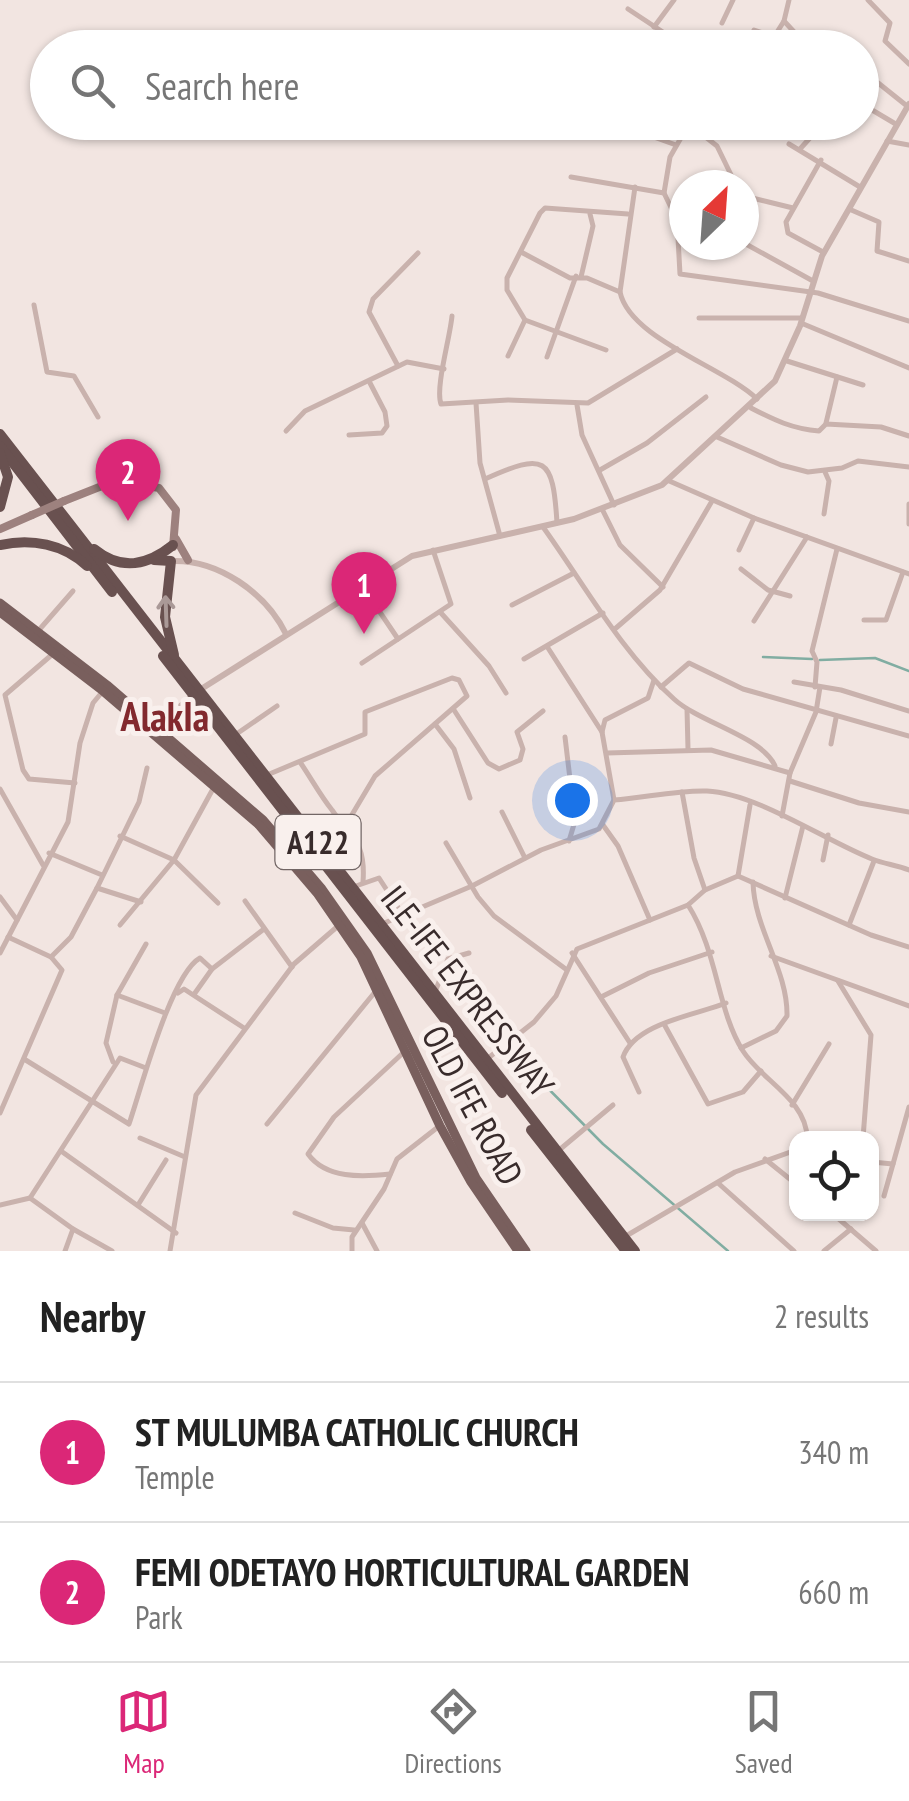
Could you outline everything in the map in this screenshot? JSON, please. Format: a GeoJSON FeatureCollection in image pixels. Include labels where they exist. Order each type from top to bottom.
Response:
{"type":"FeatureCollection","features":[{"type":"Feature","properties":{"kind":"highway","name":"ILE-IFE EXPRESSWAY"},"geometry":{"type":"LineString","coordinates":[[0,434],[176,660],[195,694],[235,735],[358,884],[382,924],[636,1251]]}},
{"type":"Feature","properties":{"kind":"highway","name":"ILE-IFE EXPRESSWAY"},"geometry":{"type":"LineString","coordinates":[[0,450],[195,694],[626,1251]]}},
{"type":"Feature","properties":{"kind":"highway"},"geometry":{"type":"LineString","coordinates":[[0,450],[8,476],[0,508]]}},
{"type":"Feature","properties":{"kind":"highway"},"geometry":{"type":"LineString","coordinates":[[75,530],[108,559],[137,565],[171,561],[165,617],[176,660]]}},
{"type":"Feature","properties":{"kind":"highway"},"geometry":{"type":"LineString","coordinates":[[154,560],[174,540]]}},
{"type":"Feature","properties":{"kind":"highway"},"geometry":{"type":"LineString","coordinates":[[0,545],[30,542],[64,550],[82,561],[113,593]]}},
{"type":"Feature","properties":{"kind":"main road"},"geometry":{"type":"LineString","coordinates":[[0,529],[116,480],[146,483],[160,488],[171,503],[171,561]]}},
{"type":"Feature","properties":{"kind":"main road"},"geometry":{"type":"LineString","coordinates":[[174,540],[188,560]]}},
{"type":"Feature","properties":{"kind":"main road","name":"OLD IFE ROAD"},"geometry":{"type":"LineString","coordinates":[[0,603],[40,630],[154,726],[280,848],[341,924],[378,990],[404,1052],[476,1178],[526,1251]]}},
{"type":"Feature","properties":{"kind":"main road","name":"OLD IFE ROAD"},"geometry":{"type":"LineString","coordinates":[[0,612],[263,820],[346,920],[383,986],[440,1126],[471,1182],[518,1251]]}},
{"type":"Feature","properties":{"kind":"street"},"geometry":{"type":"LineString","coordinates":[[654,28],[674,0]]}},
{"type":"Feature","properties":{"kind":"street"},"geometry":{"type":"LineString","coordinates":[[722,23],[732,0]]}},
{"type":"Feature","properties":{"kind":"street"},"geometry":{"type":"LineString","coordinates":[[778,30],[789,0]]}},
{"type":"Feature","properties":{"kind":"street"},"geometry":{"type":"LineString","coordinates":[[868,0],[890,23],[886,41],[909,64]]}},
{"type":"Feature","properties":{"kind":"street"},"geometry":{"type":"LineString","coordinates":[[628,9],[657,30]]}},
{"type":"Feature","properties":{"kind":"street"},"geometry":{"type":"LineString","coordinates":[[784,21],[792,30]]}},
{"type":"Feature","properties":{"kind":"street"},"geometry":{"type":"LineString","coordinates":[[154,726],[195,694],[399,562],[433,550],[544,527],[614,505],[668,480],[751,408],[787,361],[813,280],[894,124],[908,105],[879,83]]}},
{"type":"Feature","properties":{"kind":"street"},"geometry":{"type":"LineString","coordinates":[[879,115],[894,124]]}},
{"type":"Feature","properties":{"kind":"street"},"geometry":{"type":"LineString","coordinates":[[667,140],[676,145]]}},
{"type":"Feature","properties":{"kind":"street"},"geometry":{"type":"LineString","coordinates":[[669,203],[664,193],[679,140]]}},
{"type":"Feature","properties":{"kind":"street"},"geometry":{"type":"LineString","coordinates":[[710,140],[729,170]]}},
{"type":"Feature","properties":{"kind":"street"},"geometry":{"type":"LineString","coordinates":[[799,150],[808,140]]}},
{"type":"Feature","properties":{"kind":"street"},"geometry":{"type":"LineString","coordinates":[[886,141],[909,145]]}},
{"type":"Feature","properties":{"kind":"street"},"geometry":{"type":"LineString","coordinates":[[789,144],[821,160],[862,189]]}},
{"type":"Feature","properties":{"kind":"street"},"geometry":{"type":"LineString","coordinates":[[821,160],[786,222],[788,233],[826,254]]}},
{"type":"Feature","properties":{"kind":"street"},"geometry":{"type":"LineString","coordinates":[[570,178],[664,193]]}},
{"type":"Feature","properties":{"kind":"street"},"geometry":{"type":"LineString","coordinates":[[635,187],[628,214],[620,292],[630,312],[677,349],[740,382],[758,400]]}},
{"type":"Feature","properties":{"kind":"street"},"geometry":{"type":"LineString","coordinates":[[759,200],[794,208]]}},
{"type":"Feature","properties":{"kind":"street"},"geometry":{"type":"LineString","coordinates":[[606,350],[525,320],[507,290],[507,278],[545,208],[628,214]]}},
{"type":"Feature","properties":{"kind":"street"},"geometry":{"type":"LineString","coordinates":[[849,209],[879,222],[877,251],[909,261]]}},
{"type":"Feature","properties":{"kind":"street"},"geometry":{"type":"LineString","coordinates":[[546,357],[578,277],[592,226],[590,214]]}},
{"type":"Feature","properties":{"kind":"street"},"geometry":{"type":"LineString","coordinates":[[759,251],[813,280]]}},
{"type":"Feature","properties":{"kind":"street"},"geometry":{"type":"LineString","coordinates":[[521,252],[570,278],[578,277],[620,292]]}},
{"type":"Feature","properties":{"kind":"street"},"geometry":{"type":"LineString","coordinates":[[398,366],[370,312],[373,300],[418,253]]}},
{"type":"Feature","properties":{"kind":"street"},"geometry":{"type":"LineString","coordinates":[[681,260],[680,274],[732,278],[818,293],[909,321]]}},
{"type":"Feature","properties":{"kind":"street"},"geometry":{"type":"LineString","coordinates":[[34,305],[47,372],[74,376],[98,417]]}},
{"type":"Feature","properties":{"kind":"street"},"geometry":{"type":"LineString","coordinates":[[452,316],[441,404],[588,404],[677,349]]}},
{"type":"Feature","properties":{"kind":"street"},"geometry":{"type":"LineString","coordinates":[[699,318],[802,321],[909,368]]}},
{"type":"Feature","properties":{"kind":"street"},"geometry":{"type":"LineString","coordinates":[[508,356],[525,320]]}},
{"type":"Feature","properties":{"kind":"street"},"geometry":{"type":"LineString","coordinates":[[787,361],[863,385]]}},
{"type":"Feature","properties":{"kind":"street"},"geometry":{"type":"LineString","coordinates":[[286,431],[304,410],[370,383],[406,362],[444,370]]}},
{"type":"Feature","properties":{"kind":"street"},"geometry":{"type":"LineString","coordinates":[[751,408],[783,425],[818,432],[826,424],[837,377]]}},
{"type":"Feature","properties":{"kind":"street"},"geometry":{"type":"LineString","coordinates":[[349,435],[382,433],[386,426],[386,412],[370,383]]}},
{"type":"Feature","properties":{"kind":"street"},"geometry":{"type":"LineString","coordinates":[[600,470],[647,443],[706,397]]}},
{"type":"Feature","properties":{"kind":"street"},"geometry":{"type":"LineString","coordinates":[[476,403],[485,479],[500,536]]}},
{"type":"Feature","properties":{"kind":"street"},"geometry":{"type":"LineString","coordinates":[[577,405],[582,435],[614,505]]}},
{"type":"Feature","properties":{"kind":"street"},"geometry":{"type":"LineString","coordinates":[[826,424],[881,428],[909,436]]}},
{"type":"Feature","properties":{"kind":"street"},"geometry":{"type":"LineString","coordinates":[[718,437],[782,465],[825,472],[858,461],[909,466]]}},
{"type":"Feature","properties":{"kind":"street"},"geometry":{"type":"LineString","coordinates":[[485,479],[530,461],[540,464],[548,470],[555,492],[557,523]]}},
{"type":"Feature","properties":{"kind":"street"},"geometry":{"type":"LineString","coordinates":[[824,514],[829,481],[825,472]]}},
{"type":"Feature","properties":{"kind":"street"},"geometry":{"type":"LineString","coordinates":[[668,480],[754,518],[907,572],[886,620],[864,620]]}},
{"type":"Feature","properties":{"kind":"street"},"geometry":{"type":"LineString","coordinates":[[615,629],[663,587],[712,501]]}},
{"type":"Feature","properties":{"kind":"street"},"geometry":{"type":"LineString","coordinates":[[909,504],[909,524]]}},
{"type":"Feature","properties":{"kind":"street"},"geometry":{"type":"LineString","coordinates":[[602,509],[620,545],[663,587]]}},
{"type":"Feature","properties":{"kind":"street"},"geometry":{"type":"LineString","coordinates":[[740,550],[754,518]]}},
{"type":"Feature","properties":{"kind":"street"},"geometry":{"type":"LineString","coordinates":[[544,527],[574,574],[654,680],[688,709],[760,747],[775,766]]}},
{"type":"Feature","properties":{"kind":"street"},"geometry":{"type":"LineString","coordinates":[[754,621],[807,537]]}},
{"type":"Feature","properties":{"kind":"street"},"geometry":{"type":"LineString","coordinates":[[782,816],[790,773],[816,712],[816,662],[812,651],[837,549]]}},
{"type":"Feature","properties":{"kind":"street"},"geometry":{"type":"LineString","coordinates":[[362,664],[452,604],[433,550]]}},
{"type":"Feature","properties":{"kind":"street"},"geometry":{"type":"LineString","coordinates":[[171,561],[188,560],[250,589],[280,620],[286,634]]}},
{"type":"Feature","properties":{"kind":"street"},"geometry":{"type":"LineString","coordinates":[[742,569],[771,589],[790,596]]}},
{"type":"Feature","properties":{"kind":"street"},"geometry":{"type":"LineString","coordinates":[[512,604],[574,574]]}},
{"type":"Feature","properties":{"kind":"street"},"geometry":{"type":"LineString","coordinates":[[362,585],[398,638]]}},
{"type":"Feature","properties":{"kind":"street"},"geometry":{"type":"LineString","coordinates":[[40,630],[74,591]]}},
{"type":"Feature","properties":{"kind":"street"},"geometry":{"type":"LineString","coordinates":[[524,659],[603,612]]}},
{"type":"Feature","properties":{"kind":"street"},"geometry":{"type":"LineString","coordinates":[[441,613],[489,666],[506,693]]}},
{"type":"Feature","properties":{"kind":"street"},"geometry":{"type":"LineString","coordinates":[[280,620],[298,626]]}},
{"type":"Feature","properties":{"kind":"street"},"geometry":{"type":"LineString","coordinates":[[382,924],[400,912],[472,886],[602,825],[614,800],[602,732],[596,717],[548,648]]}},
{"type":"Feature","properties":{"kind":"street"},"geometry":{"type":"LineString","coordinates":[[55,652],[5,695],[23,770],[29,779],[75,783]]}},
{"type":"Feature","properties":{"kind":"street"},"geometry":{"type":"LineString","coordinates":[[661,687],[689,662],[743,689],[909,736]]}},
{"type":"Feature","properties":{"kind":"street"},"geometry":{"type":"LineString","coordinates":[[266,775],[366,734],[365,712],[452,678],[468,691],[454,710],[375,776],[346,823]]}},
{"type":"Feature","properties":{"kind":"street"},"geometry":{"type":"LineString","coordinates":[[596,717],[605,720],[648,698],[654,680]]}},
{"type":"Feature","properties":{"kind":"street"},"geometry":{"type":"LineString","coordinates":[[794,682],[909,711]]}},
{"type":"Feature","properties":{"kind":"street"},"geometry":{"type":"LineString","coordinates":[[1,950],[68,822],[86,724],[102,691]]}},
{"type":"Feature","properties":{"kind":"street"},"geometry":{"type":"LineString","coordinates":[[235,735],[277,706]]}},
{"type":"Feature","properties":{"kind":"street"},"geometry":{"type":"LineString","coordinates":[[688,709],[688,749]]}},
{"type":"Feature","properties":{"kind":"street"},"geometry":{"type":"LineString","coordinates":[[454,710],[488,763],[499,770],[520,760],[523,748],[516,732],[543,711]]}},
{"type":"Feature","properties":{"kind":"street"},"geometry":{"type":"LineString","coordinates":[[831,744],[836,718]]}},
{"type":"Feature","properties":{"kind":"street"},"geometry":{"type":"LineString","coordinates":[[602,732],[605,720]]}},
{"type":"Feature","properties":{"kind":"street"},"geometry":{"type":"LineString","coordinates":[[436,724],[454,749],[470,798]]}},
{"type":"Feature","properties":{"kind":"street"},"geometry":{"type":"LineString","coordinates":[[566,737],[574,821],[568,840]]}},
{"type":"Feature","properties":{"kind":"street"},"geometry":{"type":"LineString","coordinates":[[607,753],[688,749],[775,766],[790,773]]}},
{"type":"Feature","properties":{"kind":"street"},"geometry":{"type":"LineString","coordinates":[[300,762],[362,851],[358,884],[379,878],[400,912]]}},
{"type":"Feature","properties":{"kind":"street"},"geometry":{"type":"LineString","coordinates":[[51,957],[71,937],[97,888],[138,802],[147,768]]}},
{"type":"Feature","properties":{"kind":"street"},"geometry":{"type":"LineString","coordinates":[[790,781],[859,804],[909,812]]}},
{"type":"Feature","properties":{"kind":"street"},"geometry":{"type":"LineString","coordinates":[[120,925],[174,860],[214,787]]}},
{"type":"Feature","properties":{"kind":"street"},"geometry":{"type":"LineString","coordinates":[[0,790],[43,865]]}},
{"type":"Feature","properties":{"kind":"street"},"geometry":{"type":"LineString","coordinates":[[614,800],[710,791],[782,816],[874,861],[909,870]]}},
{"type":"Feature","properties":{"kind":"street"},"geometry":{"type":"LineString","coordinates":[[682,792],[694,858],[705,890]]}},
{"type":"Feature","properties":{"kind":"street"},"geometry":{"type":"LineString","coordinates":[[738,876],[750,805]]}},
{"type":"Feature","properties":{"kind":"street"},"geometry":{"type":"LineString","coordinates":[[502,812],[525,858]]}},
{"type":"Feature","properties":{"kind":"street"},"geometry":{"type":"LineString","coordinates":[[602,825],[618,846],[650,920]]}},
{"type":"Feature","properties":{"kind":"street"},"geometry":{"type":"LineString","coordinates":[[785,898],[803,826]]}},
{"type":"Feature","properties":{"kind":"street"},"geometry":{"type":"LineString","coordinates":[[120,836],[174,860],[218,902]]}},
{"type":"Feature","properties":{"kind":"street"},"geometry":{"type":"LineString","coordinates":[[823,860],[828,836]]}},
{"type":"Feature","properties":{"kind":"street"},"geometry":{"type":"LineString","coordinates":[[446,843],[494,916],[567,970]]}},
{"type":"Feature","properties":{"kind":"street"},"geometry":{"type":"LineString","coordinates":[[49,853],[103,876]]}},
{"type":"Feature","properties":{"kind":"street"},"geometry":{"type":"LineString","coordinates":[[849,925],[874,861]]}},
{"type":"Feature","properties":{"kind":"street"},"geometry":{"type":"LineString","coordinates":[[487,1059],[534,1022],[556,996],[572,954],[688,905],[705,890],[738,876],[909,947]]}},
{"type":"Feature","properties":{"kind":"street"},"geometry":{"type":"LineString","coordinates":[[740,1048],[776,1031],[787,1016],[786,995],[756,908],[754,882]]}},
{"type":"Feature","properties":{"kind":"street"},"geometry":{"type":"LineString","coordinates":[[97,888],[141,902]]}},
{"type":"Feature","properties":{"kind":"street"},"geometry":{"type":"LineString","coordinates":[[0,899],[17,920]]}},
{"type":"Feature","properties":{"kind":"street"},"geometry":{"type":"LineString","coordinates":[[245,901],[292,967]]}},
{"type":"Feature","properties":{"kind":"street"},"geometry":{"type":"LineString","coordinates":[[688,905],[712,952],[740,1048],[792,1105],[807,1131]]}},
{"type":"Feature","properties":{"kind":"street"},"geometry":{"type":"LineString","coordinates":[[170,1251],[176,1234],[196,1095],[292,967],[318,938],[341,924]]}},
{"type":"Feature","properties":{"kind":"street"},"geometry":{"type":"LineString","coordinates":[[196,992],[212,969],[264,929]]}},
{"type":"Feature","properties":{"kind":"street"},"geometry":{"type":"LineString","coordinates":[[0,1112],[60,978],[59,964],[51,957],[8,938]]}},
{"type":"Feature","properties":{"kind":"street"},"geometry":{"type":"LineString","coordinates":[[113,1062],[106,1043],[117,994],[146,944]]}},
{"type":"Feature","properties":{"kind":"street"},"geometry":{"type":"LineString","coordinates":[[601,997],[648,973],[712,952]]}},
{"type":"Feature","properties":{"kind":"street"},"geometry":{"type":"LineString","coordinates":[[436,992],[448,960],[468,953]]}},
{"type":"Feature","properties":{"kind":"street"},"geometry":{"type":"LineString","coordinates":[[572,954],[630,1043]]}},
{"type":"Feature","properties":{"kind":"street"},"geometry":{"type":"LineString","coordinates":[[771,956],[909,1006]]}},
{"type":"Feature","properties":{"kind":"street"},"geometry":{"type":"LineString","coordinates":[[24,1059],[129,1124],[146,1068],[176,994],[195,959],[200,958],[212,969]]}},
{"type":"Feature","properties":{"kind":"street"},"geometry":{"type":"LineString","coordinates":[[838,982],[871,1034],[864,1131]]}},
{"type":"Feature","properties":{"kind":"street"},"geometry":{"type":"LineString","coordinates":[[176,994],[184,989],[196,992],[245,1029]]}},
{"type":"Feature","properties":{"kind":"street"},"geometry":{"type":"LineString","coordinates":[[267,1124],[378,990]]}},
{"type":"Feature","properties":{"kind":"street"},"geometry":{"type":"LineString","coordinates":[[117,994],[166,1013]]}},
{"type":"Feature","properties":{"kind":"street"},"geometry":{"type":"LineString","coordinates":[[639,1092],[623,1057],[630,1043],[664,1024],[726,1002]]}},
{"type":"Feature","properties":{"kind":"street"},"geometry":{"type":"LineString","coordinates":[[664,1024],[708,1104],[722,1103],[743,1092],[761,1071]]}},
{"type":"Feature","properties":{"kind":"street"},"geometry":{"type":"LineString","coordinates":[[792,1105],[830,1044]]}},
{"type":"Feature","properties":{"kind":"street"},"geometry":{"type":"LineString","coordinates":[[390,1174],[349,1177],[317,1165],[308,1154],[334,1117],[404,1052]]}},
{"type":"Feature","properties":{"kind":"street"},"geometry":{"type":"LineString","coordinates":[[0,1204],[30,1198],[93,1104],[113,1062],[120,1058],[146,1068]]}},
{"type":"Feature","properties":{"kind":"street"},"geometry":{"type":"LineString","coordinates":[[558,1151],[612,1105]]}},
{"type":"Feature","properties":{"kind":"street"},"geometry":{"type":"LineString","coordinates":[[884,1196],[909,1107]]}},
{"type":"Feature","properties":{"kind":"street"},"geometry":{"type":"LineString","coordinates":[[295,1213],[348,1232],[356,1229],[410,1146],[440,1126]]}},
{"type":"Feature","properties":{"kind":"street"},"geometry":{"type":"LineString","coordinates":[[140,1138],[185,1157]]}},
{"type":"Feature","properties":{"kind":"street"},"geometry":{"type":"LineString","coordinates":[[60,1151],[176,1234]]}},
{"type":"Feature","properties":{"kind":"street"},"geometry":{"type":"LineString","coordinates":[[625,1237],[718,1182],[789,1152]]}},
{"type":"Feature","properties":{"kind":"street"},"geometry":{"type":"LineString","coordinates":[[765,1159],[789,1178]]}},
{"type":"Feature","properties":{"kind":"street"},"geometry":{"type":"LineString","coordinates":[[138,1205],[166,1160]]}},
{"type":"Feature","properties":{"kind":"street"},"geometry":{"type":"LineString","coordinates":[[879,1163],[893,1164]]}},
{"type":"Feature","properties":{"kind":"street"},"geometry":{"type":"LineString","coordinates":[[718,1182],[794,1251]]}},
{"type":"Feature","properties":{"kind":"street"},"geometry":{"type":"LineString","coordinates":[[30,1198],[72,1229],[112,1251]]}},
{"type":"Feature","properties":{"kind":"street"},"geometry":{"type":"LineString","coordinates":[[841,1221],[876,1251]]}},
{"type":"Feature","properties":{"kind":"street"},"geometry":{"type":"LineString","coordinates":[[362,1222],[377,1251]]}},
{"type":"Feature","properties":{"kind":"street"},"geometry":{"type":"LineString","coordinates":[[65,1251],[72,1229]]}},
{"type":"Feature","properties":{"kind":"street"},"geometry":{"type":"LineString","coordinates":[[352,1251],[356,1229]]}},
{"type":"Feature","properties":{"kind":"street"},"geometry":{"type":"LineString","coordinates":[[824,1251],[851,1229]]}},
{"type":"Feature","properties":{"kind":"waterway"},"geometry":{"type":"LineString","coordinates":[[763,657],[812,659]]}},
{"type":"Feature","properties":{"kind":"waterway"},"geometry":{"type":"LineString","coordinates":[[820,660],[875,658],[909,671]]}},
{"type":"Feature","properties":{"kind":"waterway"},"geometry":{"type":"LineString","coordinates":[[516,1056],[603,1144],[728,1251]]}},
{"type":"Feature","properties":{"kind":"place","name":"FEMI ODETAYO HORTICULTURAL GARDEN"},"geometry":{"type":"Point","coordinates":[128,521]}},
{"type":"Feature","properties":{"kind":"place","name":"ST MULUMBA CATHOLIC CHURCH"},"geometry":{"type":"Point","coordinates":[364,634]}},
{"type":"Feature","properties":{"kind":"district","name":"AlakIa"},"geometry":{"type":"Point","coordinates":[165,716]}}]}
